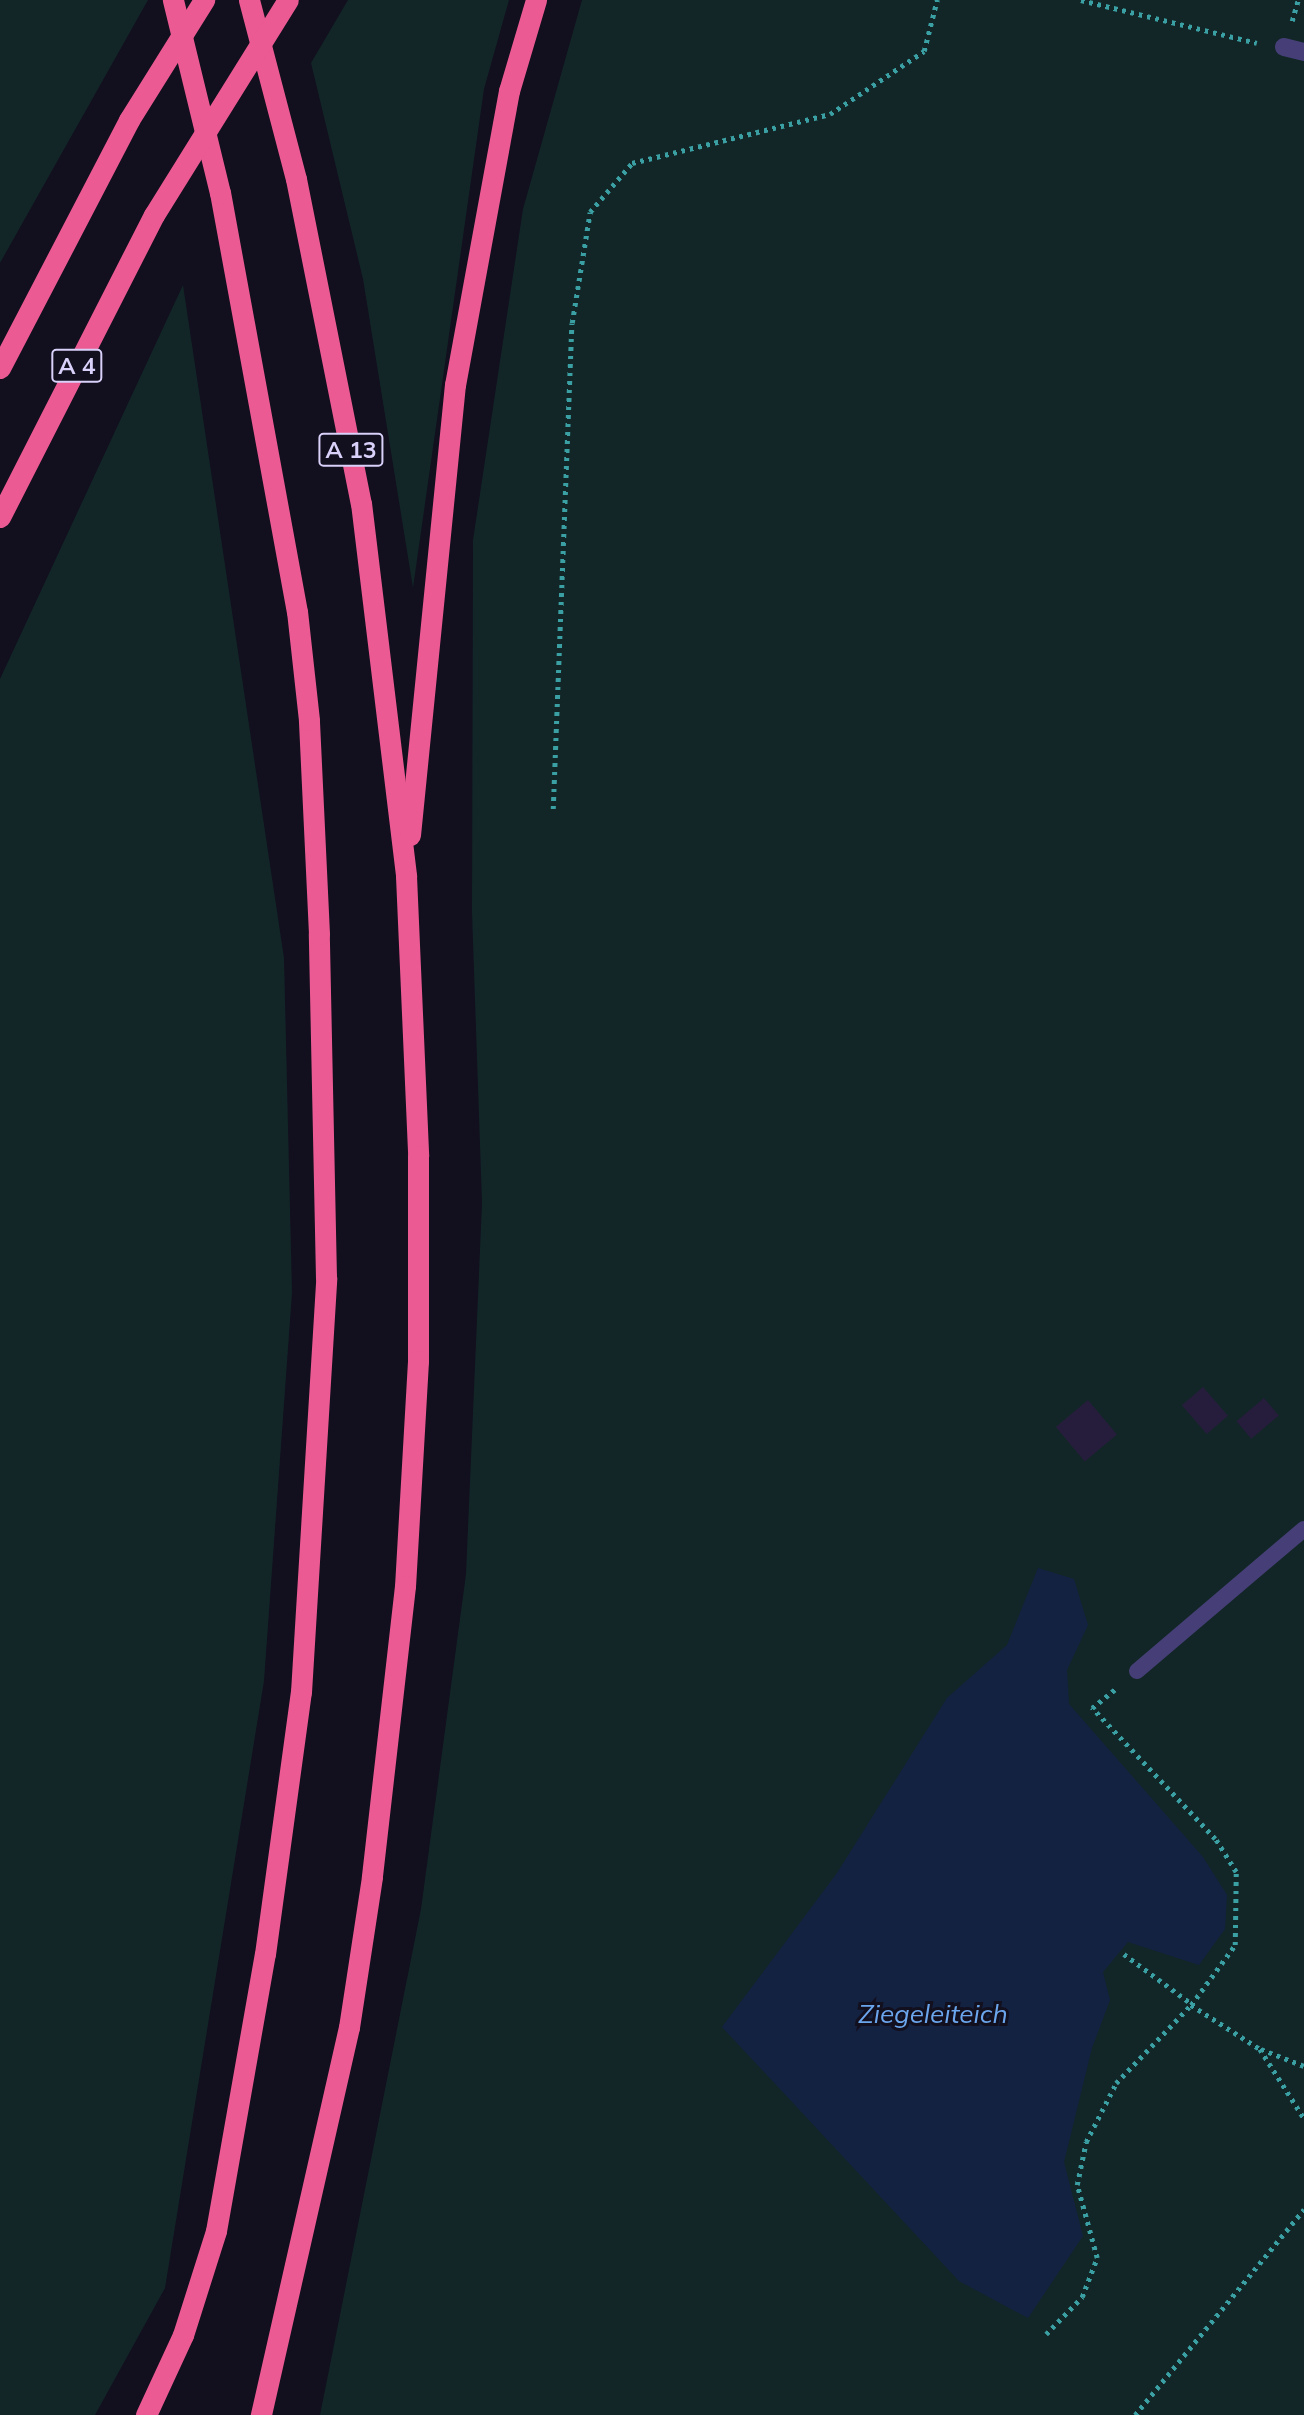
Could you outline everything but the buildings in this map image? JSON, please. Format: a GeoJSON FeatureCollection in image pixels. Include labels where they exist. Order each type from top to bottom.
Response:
{"type":"FeatureCollection","features":[{"type":"Feature","properties":{"kind":"highway"},"geometry":{"type":"LineString","coordinates":[[146,2415],[183,2335],[216,2231],[265,1954],[301,1692],[326,1278],[309,720],[281,512],[189,54],[173,0]]}},
{"type":"Feature","properties":{"kind":"highway","name":"A 4"},"geometry":{"type":"LineString","coordinates":[[0,368],[129,120],[204,0]]}},
{"type":"Feature","properties":{"kind":"highway","name":"A 13"},"geometry":{"type":"LineString","coordinates":[[249,0],[296,179],[361,503],[406,876]]}},
{"type":"Feature","properties":{"kind":"highway","name":"A 4"},"geometry":{"type":"LineString","coordinates":[[0,517],[154,215],[288,0]]}},
{"type":"Feature","properties":{"kind":"highway"},"geometry":{"type":"LineString","coordinates":[[261,2415],[349,2027],[405,1586],[418,1361],[418,1156],[406,876],[455,385],[509,91],[536,0]]}},
{"type":"Feature","properties":{"kind":"street"},"geometry":{"type":"LineString","coordinates":[[1284,47],[1304,52]]}},
{"type":"Feature","properties":{"kind":"lane"},"geometry":{"type":"LineString","coordinates":[[1138,1671],[1304,1529]]}},
{"type":"Feature","properties":{"kind":"path"},"geometry":{"type":"LineString","coordinates":[[553,809],[572,323],[590,212],[632,163],[830,114],[924,51],[937,0]]}},
{"type":"Feature","properties":{"kind":"path"},"geometry":{"type":"LineString","coordinates":[[1081,0],[1284,47]]}},
{"type":"Feature","properties":{"kind":"path"},"geometry":{"type":"LineString","coordinates":[[1046,2334],[1082,2297],[1097,2258],[1077,2185],[1086,2142],[1116,2083],[1190,2003],[1235,1945],[1237,1872],[1215,1839],[1092,1708],[1138,1671]]}},
{"type":"Feature","properties":{"kind":"path"},"geometry":{"type":"LineString","coordinates":[[1124,1954],[1190,2003],[1260,2049],[1304,2066]]}},
{"type":"Feature","properties":{"kind":"path"},"geometry":{"type":"LineString","coordinates":[[1260,2049],[1304,2119]]}},
{"type":"Feature","properties":{"kind":"path"},"geometry":{"type":"LineString","coordinates":[[1135,2415],[1304,2209]]}},
{"type":"Feature","properties":{"kind":"green space"},"geometry":{"type":"Polygon","coordinates":[[[0,0],[148,0],[0,263],[0,0]]]}},
{"type":"Feature","properties":{"kind":"green space"},"geometry":{"type":"Polygon","coordinates":[[[348,0],[509,0],[484,89],[413,588],[363,279],[311,63],[348,0]]]}},
{"type":"Feature","properties":{"kind":"green space"},"geometry":{"type":"Polygon","coordinates":[[[582,0],[1304,0],[1304,2415],[320,2415],[421,1909],[466,1574],[482,1203],[472,913],[473,540],[523,209],[582,0]]]}},
{"type":"Feature","properties":{"kind":"green space"},"geometry":{"type":"Polygon","coordinates":[[[183,285],[284,958],[292,1293],[264,1681],[165,2288],[95,2415],[0,2415],[0,679],[183,285]]]}},
{"type":"Feature","properties":{"kind":"water","name":"Ziegeleiteich"},"geometry":{"type":"Polygon","coordinates":[[[1038,1568],[1074,1579],[1088,1625],[1067,1670],[1069,1704],[1203,1857],[1227,1895],[1225,1929],[1199,1965],[1128,1942],[1103,1972],[1110,2000],[1092,2048],[1064,2162],[1083,2236],[1028,2318],[959,2281],[722,2027],[837,1873],[947,1698],[1007,1645],[1038,1568]]]}}]}
